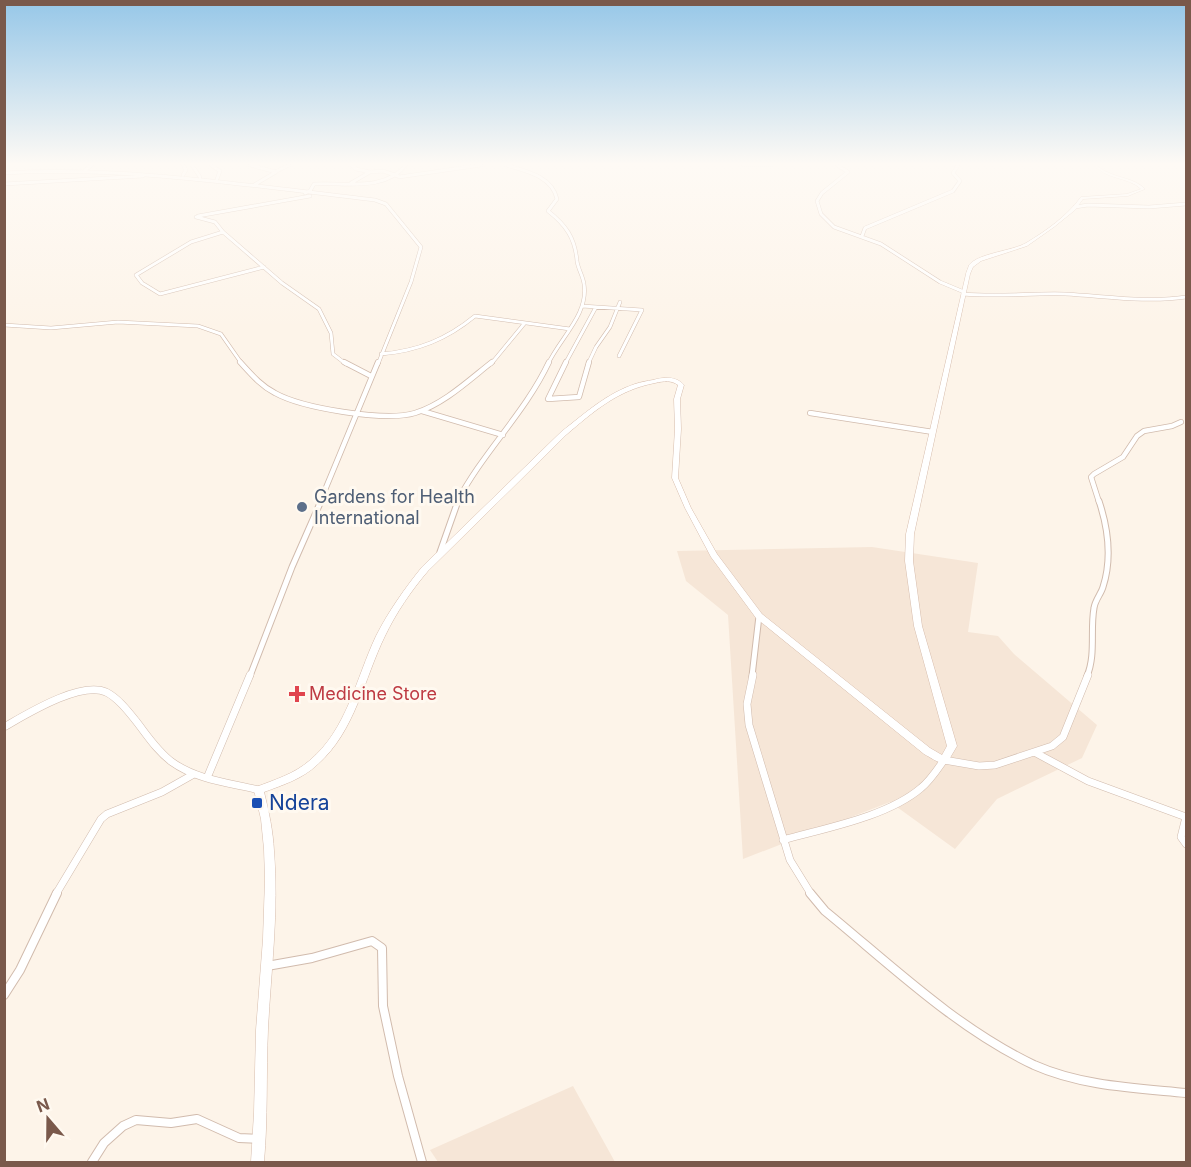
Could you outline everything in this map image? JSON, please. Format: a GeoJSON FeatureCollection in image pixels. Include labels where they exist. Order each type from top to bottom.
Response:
{"type":"FeatureCollection","features":[{"type":"Feature","properties":{"kind":"main road"},"geometry":{"type":"LineString","coordinates":[[257,1162],[260,1139],[272,873],[269,837],[259,790],[300,773],[319,758],[345,718],[381,634],[424,568],[482,514],[519,475],[593,411],[636,384],[648,381],[678,381],[681,388],[677,399],[678,429],[674,466],[679,489],[714,555],[759,616],[897,728],[927,751],[944,760],[952,746],[918,626],[909,561],[911,523],[964,293],[974,263],[1026,244],[1061,219]]}},
{"type":"Feature","properties":{"kind":"street"},"geometry":{"type":"LineString","coordinates":[[205,219],[215,222],[223,232],[296,294],[319,309],[331,333],[333,354],[338,359],[371,376]]}},
{"type":"Feature","properties":{"kind":"street"},"geometry":{"type":"LineString","coordinates":[[207,778],[418,259],[420,243],[398,219]]}},
{"type":"Feature","properties":{"kind":"street"},"geometry":{"type":"LineString","coordinates":[[440,552],[457,502],[471,476],[537,388],[553,353],[570,329],[582,306],[585,291],[578,268],[577,252],[565,224],[559,219]]}},
{"type":"Feature","properties":{"kind":"street"},"geometry":{"type":"LineString","coordinates":[[825,219],[837,229],[881,244],[940,282],[964,293],[997,297],[1062,294],[1166,300],[1186,297]]}},
{"type":"Feature","properties":{"kind":"street"},"geometry":{"type":"LineString","coordinates":[[862,236],[865,228],[886,219]]}},
{"type":"Feature","properties":{"kind":"street"},"geometry":{"type":"LineString","coordinates":[[223,232],[191,242],[136,275],[142,283],[160,294],[264,267]]}},
{"type":"Feature","properties":{"kind":"street"},"geometry":{"type":"LineString","coordinates":[[596,307],[587,328],[565,362],[548,399],[579,397],[583,376],[596,348],[604,340],[613,322],[615,307],[620,302]]}},
{"type":"Feature","properties":{"kind":"street"},"geometry":{"type":"LineString","coordinates":[[582,306],[642,310],[619,356]]}},
{"type":"Feature","properties":{"kind":"street"},"geometry":{"type":"LineString","coordinates":[[381,354],[403,352],[436,343],[462,328],[475,316],[570,329]]}},
{"type":"Feature","properties":{"kind":"street"},"geometry":{"type":"LineString","coordinates":[[4,325],[51,328],[124,322],[140,325],[198,326],[221,334],[234,356],[272,392],[322,408],[356,414],[399,417],[422,411],[453,393],[490,364],[524,324]]}},
{"type":"Feature","properties":{"kind":"street"},"geometry":{"type":"LineString","coordinates":[[422,411],[503,435]]}},
{"type":"Feature","properties":{"kind":"street"},"geometry":{"type":"LineString","coordinates":[[810,413],[933,432]]}},
{"type":"Feature","properties":{"kind":"street"},"geometry":{"type":"LineString","coordinates":[[783,840],[820,830],[904,798],[929,780],[944,760],[979,766],[995,765],[1036,753],[1052,746],[1063,737],[1093,663],[1091,637],[1094,605],[1103,586],[1107,558],[1105,517],[1091,477],[1094,472],[1109,467],[1125,455],[1138,435],[1155,428],[1172,427],[1181,422]]}},
{"type":"Feature","properties":{"kind":"street"},"geometry":{"type":"LineString","coordinates":[[759,616],[747,704],[749,725],[790,860],[804,886],[825,911],[912,984],[992,1041],[1035,1065],[1074,1078],[1112,1086],[1186,1093]]}},
{"type":"Feature","properties":{"kind":"street"},"geometry":{"type":"LineString","coordinates":[[4,727],[36,709],[64,698],[100,690],[111,696],[129,713],[171,762],[194,774],[259,790]]}},
{"type":"Feature","properties":{"kind":"street"},"geometry":{"type":"LineString","coordinates":[[1036,753],[1088,781],[1180,814],[1186,818],[1181,837],[1186,844]]}},
{"type":"Feature","properties":{"kind":"street"},"geometry":{"type":"LineString","coordinates":[[4,995],[17,979],[62,883],[101,819],[107,814],[180,783],[194,774]]}},
{"type":"Feature","properties":{"kind":"street"},"geometry":{"type":"LineString","coordinates":[[266,967],[312,958],[372,941],[380,944],[382,948],[383,1006],[398,1076],[422,1162]]}},
{"type":"Feature","properties":{"kind":"street"},"geometry":{"type":"LineString","coordinates":[[92,1162],[104,1143],[123,1126],[136,1120],[171,1123],[197,1119],[239,1138],[260,1139]]}},
{"type":"Feature","properties":{"kind":"shaded area"},"geometry":{"type":"Polygon","coordinates":[[[872,547],[978,563],[968,632],[998,636],[1014,654],[1097,725],[1082,758],[997,799],[955,849],[890,802],[743,859],[728,615],[686,581],[677,551],[872,547]]]}},
{"type":"Feature","properties":{"kind":"shaded area"},"geometry":{"type":"Polygon","coordinates":[[[573,1086],[615,1162],[438,1162],[430,1150],[573,1086]]]}},
{"type":"Feature","properties":{"kind":"place","name":"Gardens for Health International"},"geometry":{"type":"Point","coordinates":[302,507]}},
{"type":"Feature","properties":{"kind":"place","name":"Medicine Store"},"geometry":{"type":"Point","coordinates":[297,694]}},
{"type":"Feature","properties":{"kind":"place","name":"Ndera"},"geometry":{"type":"Point","coordinates":[257,803]}}]}
